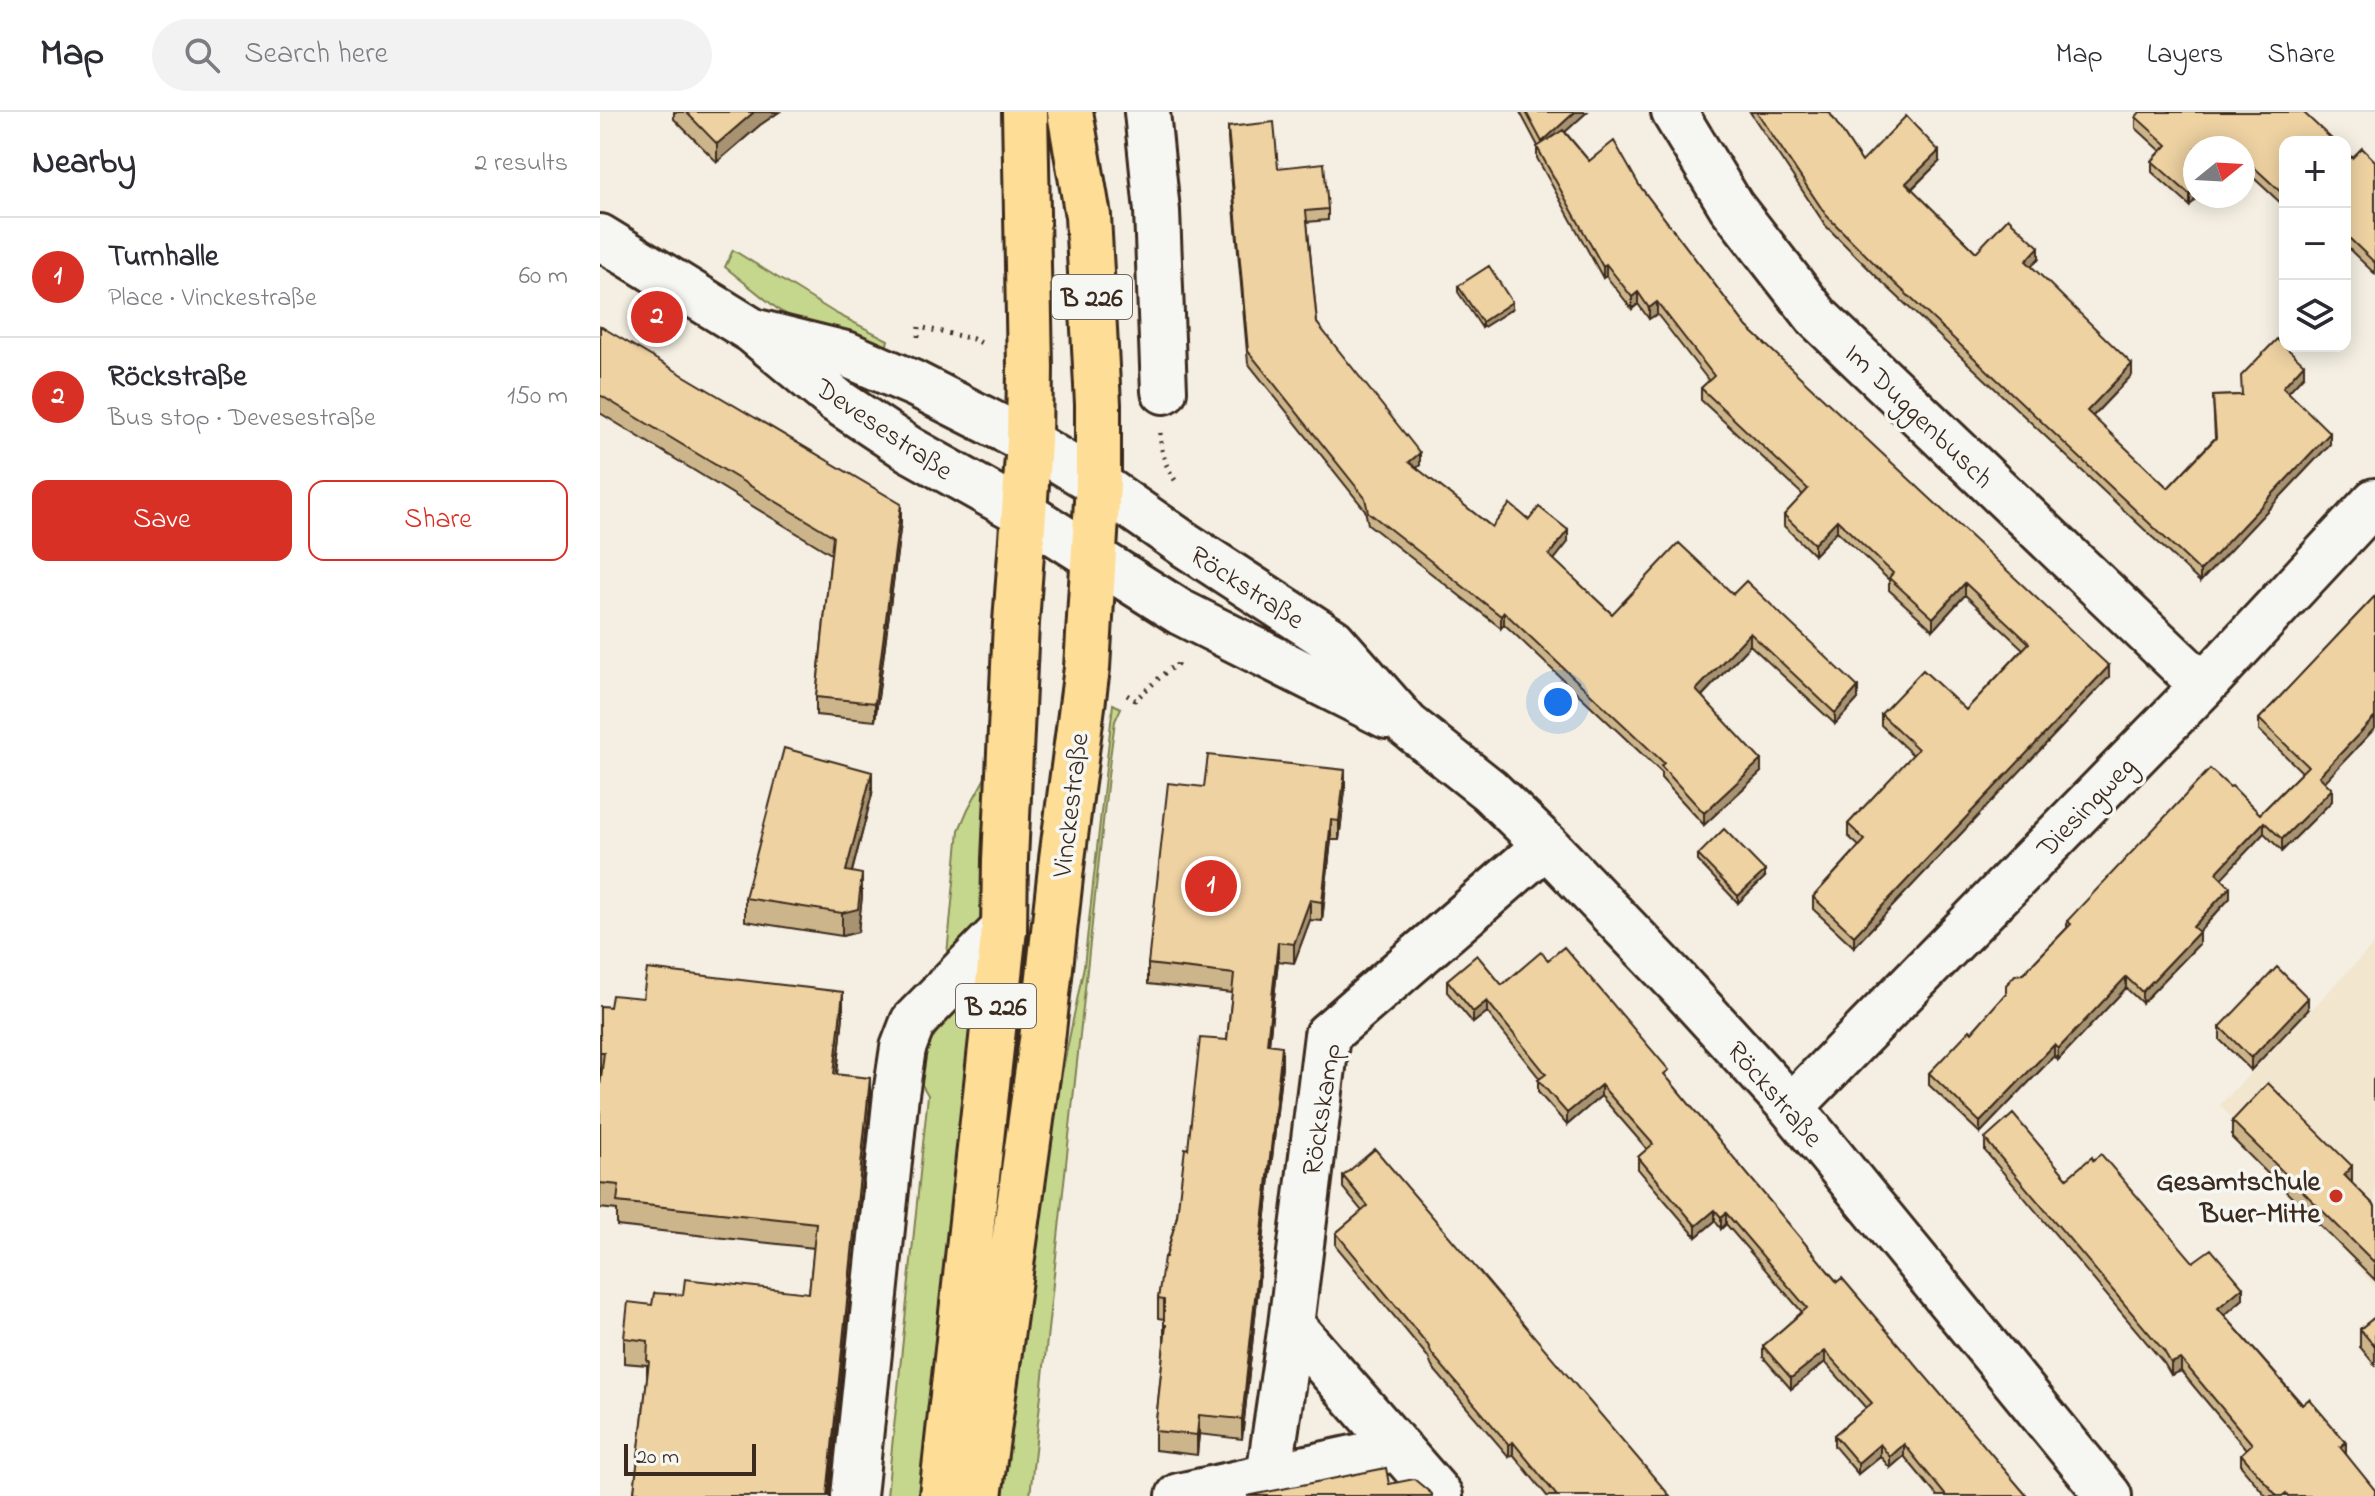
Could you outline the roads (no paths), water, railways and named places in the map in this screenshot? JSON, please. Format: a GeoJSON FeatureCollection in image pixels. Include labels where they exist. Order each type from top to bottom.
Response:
{"type":"FeatureCollection","features":[{"type":"Feature","properties":{"kind":"main road","name":"Vinckestraße"},"geometry":{"type":"LineString","coordinates":[[942,1496],[1004,929],[1014,670],[1029,442],[1025,112]]}},
{"type":"Feature","properties":{"kind":"main road","name":"Vinckestraße"},"geometry":{"type":"LineString","coordinates":[[979,1496],[1042,1040],[1087,668],[1098,484],[1098,404],[1088,216],[1070,112]]}},
{"type":"Feature","properties":{"kind":"street"},"geometry":{"type":"LineString","coordinates":[[1147,112],[1157,211],[1164,391]]}},
{"type":"Feature","properties":{"kind":"street","name":"Im Duggenbusch"},"geometry":{"type":"LineString","coordinates":[[1674,112],[1731,206],[1818,318],[2203,686]]}},
{"type":"Feature","properties":{"kind":"street","name":"Devesestraße"},"geometry":{"type":"LineString","coordinates":[[600,237],[753,331],[837,401],[909,449],[1025,514]]}},
{"type":"Feature","properties":{"kind":"street","name":"Devesestraße"},"geometry":{"type":"LineString","coordinates":[[753,331],[846,354],[915,384],[1029,442]]}},
{"type":"Feature","properties":{"kind":"street","name":"Röckstraße"},"geometry":{"type":"LineString","coordinates":[[1029,442],[1098,484],[1333,641],[1407,725],[1489,790],[1546,845],[1791,1107],[2109,1496]]}},
{"type":"Feature","properties":{"kind":"street","name":"Diesingweg"},"geometry":{"type":"LineString","coordinates":[[1791,1107],[2203,686],[2375,501]]}},
{"type":"Feature","properties":{"kind":"street","name":"Röckstraße"},"geometry":{"type":"LineString","coordinates":[[1025,514],[1180,612],[1407,725]]}},
{"type":"Feature","properties":{"kind":"street","name":"Röckskamp"},"geometry":{"type":"LineString","coordinates":[[1269,1476],[1327,1035],[1546,845]]}},
{"type":"Feature","properties":{"kind":"street"},"geometry":{"type":"LineString","coordinates":[[854,1496],[903,1048],[913,1022],[1004,929]]}},
{"type":"Feature","properties":{"kind":"street"},"geometry":{"type":"LineString","coordinates":[[1291,1325],[1440,1496]]}},
{"type":"Feature","properties":{"kind":"street"},"geometry":{"type":"LineString","coordinates":[[1179,1496],[1399,1448]]}},
{"type":"Feature","properties":{"kind":"place","name":"Röckstraße"},"geometry":{"type":"Point","coordinates":[657,317]}},
{"type":"Feature","properties":{"kind":"place","name":"Turnhalle"},"geometry":{"type":"Point","coordinates":[1211,886]}},
{"type":"Feature","properties":{"kind":"place","name":"Gesamtschule Buer-Mitte"},"geometry":{"type":"Point","coordinates":[2336,1196]}}]}
